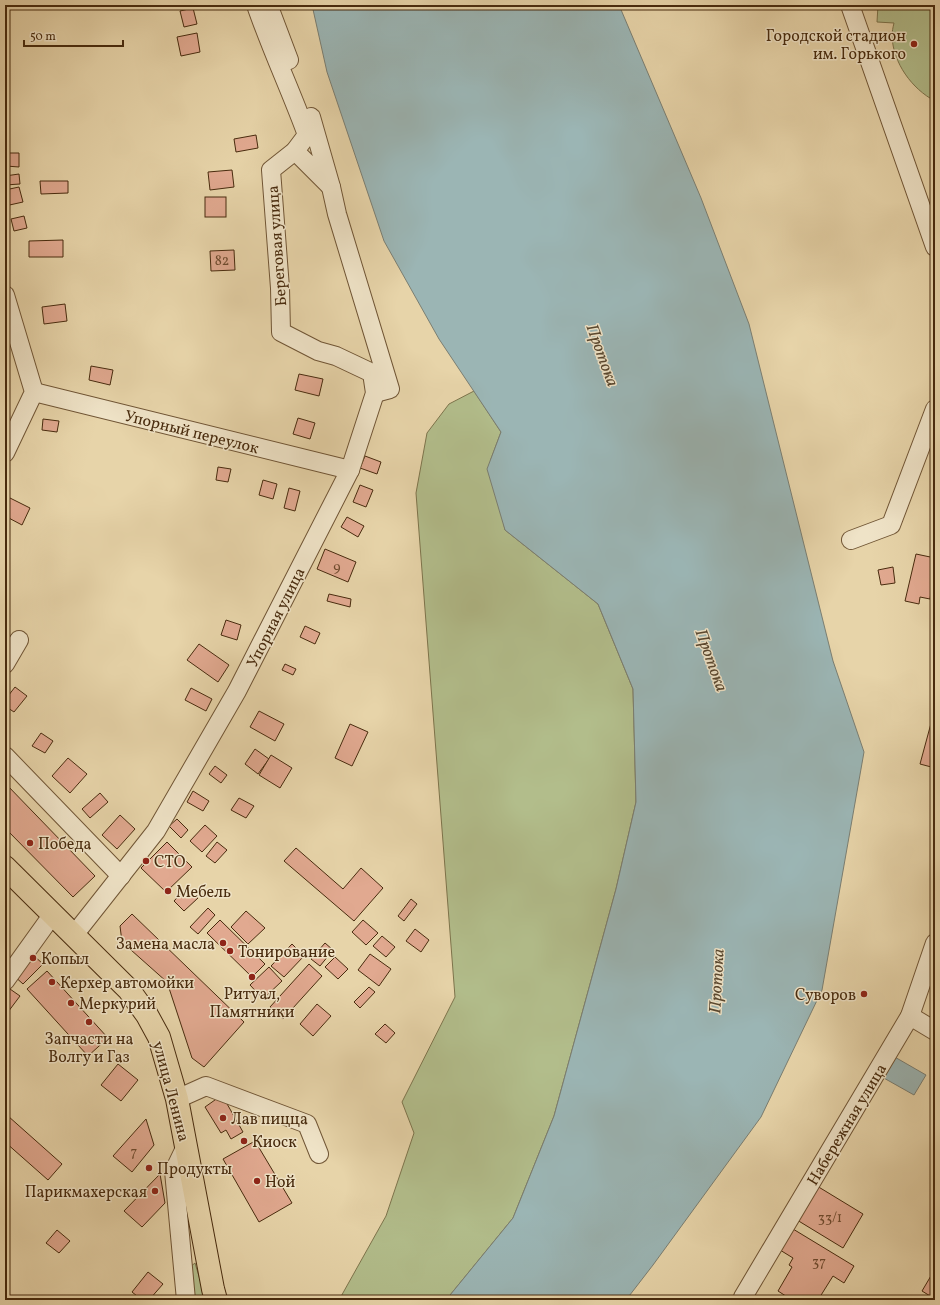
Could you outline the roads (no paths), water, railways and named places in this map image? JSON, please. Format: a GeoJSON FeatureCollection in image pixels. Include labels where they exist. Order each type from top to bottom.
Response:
{"type":"FeatureCollection","features":[{"type":"Feature","properties":{"kind":"main road","name":"улица Ленина"},"geometry":{"type":"LineString","coordinates":[[5,867],[129,990],[148,1015],[159,1037],[178,1099],[216,1300]]}},
{"type":"Feature","properties":{"kind":"street","name":"Береговая улица"},"geometry":{"type":"LineString","coordinates":[[256,5],[268,39],[307,135],[296,151],[271,170],[281,320]]}},
{"type":"Feature","properties":{"kind":"street"},"geometry":{"type":"LineString","coordinates":[[268,5],[314,124],[337,214],[390,389],[375,393]]}},
{"type":"Feature","properties":{"kind":"street"},"geometry":{"type":"LineString","coordinates":[[850,5],[935,247]]}},
{"type":"Feature","properties":{"kind":"street"},"geometry":{"type":"LineString","coordinates":[[296,151],[331,187]]}},
{"type":"Feature","properties":{"kind":"street"},"geometry":{"type":"LineString","coordinates":[[5,295],[34,392],[5,453]]}},
{"type":"Feature","properties":{"kind":"street","name":"Упорная улица"},"geometry":{"type":"LineString","coordinates":[[74,935],[156,831],[237,691],[350,470],[375,393],[372,373],[336,356],[318,351],[281,332],[281,320]]}},
{"type":"Feature","properties":{"kind":"street","name":"Упорный переулок"},"geometry":{"type":"LineString","coordinates":[[34,392],[350,470]]}},
{"type":"Feature","properties":{"kind":"street"},"geometry":{"type":"LineString","coordinates":[[851,540],[891,525],[935,409]]}},
{"type":"Feature","properties":{"kind":"street"},"geometry":{"type":"LineString","coordinates":[[5,664],[19,640]]}},
{"type":"Feature","properties":{"kind":"street"},"geometry":{"type":"LineString","coordinates":[[5,756],[121,876]]}},
{"type":"Feature","properties":{"kind":"street"},"geometry":{"type":"LineString","coordinates":[[5,981],[53,914]]}},
{"type":"Feature","properties":{"kind":"street","name":"Набережная улица"},"geometry":{"type":"LineString","coordinates":[[744,1299],[910,1016],[935,943]]}},
{"type":"Feature","properties":{"kind":"street"},"geometry":{"type":"LineString","coordinates":[[910,1016],[935,1031]]}},
{"type":"Feature","properties":{"kind":"street"},"geometry":{"type":"LineString","coordinates":[[178,1099],[206,1086],[308,1124],[319,1154]]}},
{"type":"Feature","properties":{"kind":"street"},"geometry":{"type":"LineString","coordinates":[[186,1300],[174,1171],[187,1144]]}},
{"type":"Feature","properties":{"kind":"water","name":"Протока"},"geometry":{"type":"Polygon","coordinates":[[[312,5],[619,5],[701,198],[749,324],[833,661],[864,752],[822,990],[761,1117],[626,1300],[446,1300],[513,1218],[554,1116],[616,889],[636,802],[633,689],[598,604],[505,530],[487,469],[501,432],[439,339],[384,241],[327,72],[312,5]]]}},
{"type":"Feature","properties":{"kind":"water"},"geometry":{"type":"Polygon","coordinates":[[[893,1056],[926,1075],[914,1095],[882,1077],[893,1056]]]}},
{"type":"Feature","properties":{"kind":"place","name":"Городской cтадион им. Горького"},"geometry":{"type":"Point","coordinates":[914,44]}},
{"type":"Feature","properties":{"kind":"place","name":"Победа"},"geometry":{"type":"Point","coordinates":[30,843]}},
{"type":"Feature","properties":{"kind":"place","name":"СТО"},"geometry":{"type":"Point","coordinates":[146,861]}},
{"type":"Feature","properties":{"kind":"place","name":"Мебель"},"geometry":{"type":"Point","coordinates":[168,891]}},
{"type":"Feature","properties":{"kind":"place","name":"Замена масла"},"geometry":{"type":"Point","coordinates":[223,943]}},
{"type":"Feature","properties":{"kind":"place","name":"Тонирование"},"geometry":{"type":"Point","coordinates":[230,951]}},
{"type":"Feature","properties":{"kind":"place","name":"Копыл"},"geometry":{"type":"Point","coordinates":[33,958]}},
{"type":"Feature","properties":{"kind":"place","name":"Ритуал, Памятники"},"geometry":{"type":"Point","coordinates":[252,977]}},
{"type":"Feature","properties":{"kind":"place","name":"Керхер автомойки"},"geometry":{"type":"Point","coordinates":[52,982]}},
{"type":"Feature","properties":{"kind":"place","name":"Суворов"},"geometry":{"type":"Point","coordinates":[864,994]}},
{"type":"Feature","properties":{"kind":"place","name":"Меркурий"},"geometry":{"type":"Point","coordinates":[71,1003]}},
{"type":"Feature","properties":{"kind":"place","name":"Запчасти на Волгу и Газ"},"geometry":{"type":"Point","coordinates":[89,1022]}},
{"type":"Feature","properties":{"kind":"place","name":"Лав пицца"},"geometry":{"type":"Point","coordinates":[223,1118]}},
{"type":"Feature","properties":{"kind":"place","name":"Киоск"},"geometry":{"type":"Point","coordinates":[244,1141]}},
{"type":"Feature","properties":{"kind":"place","name":"Продукты"},"geometry":{"type":"Point","coordinates":[149,1168]}},
{"type":"Feature","properties":{"kind":"place","name":"Ной"},"geometry":{"type":"Point","coordinates":[257,1181]}},
{"type":"Feature","properties":{"kind":"place","name":"Парикмахерская"},"geometry":{"type":"Point","coordinates":[155,1191]}}]}
